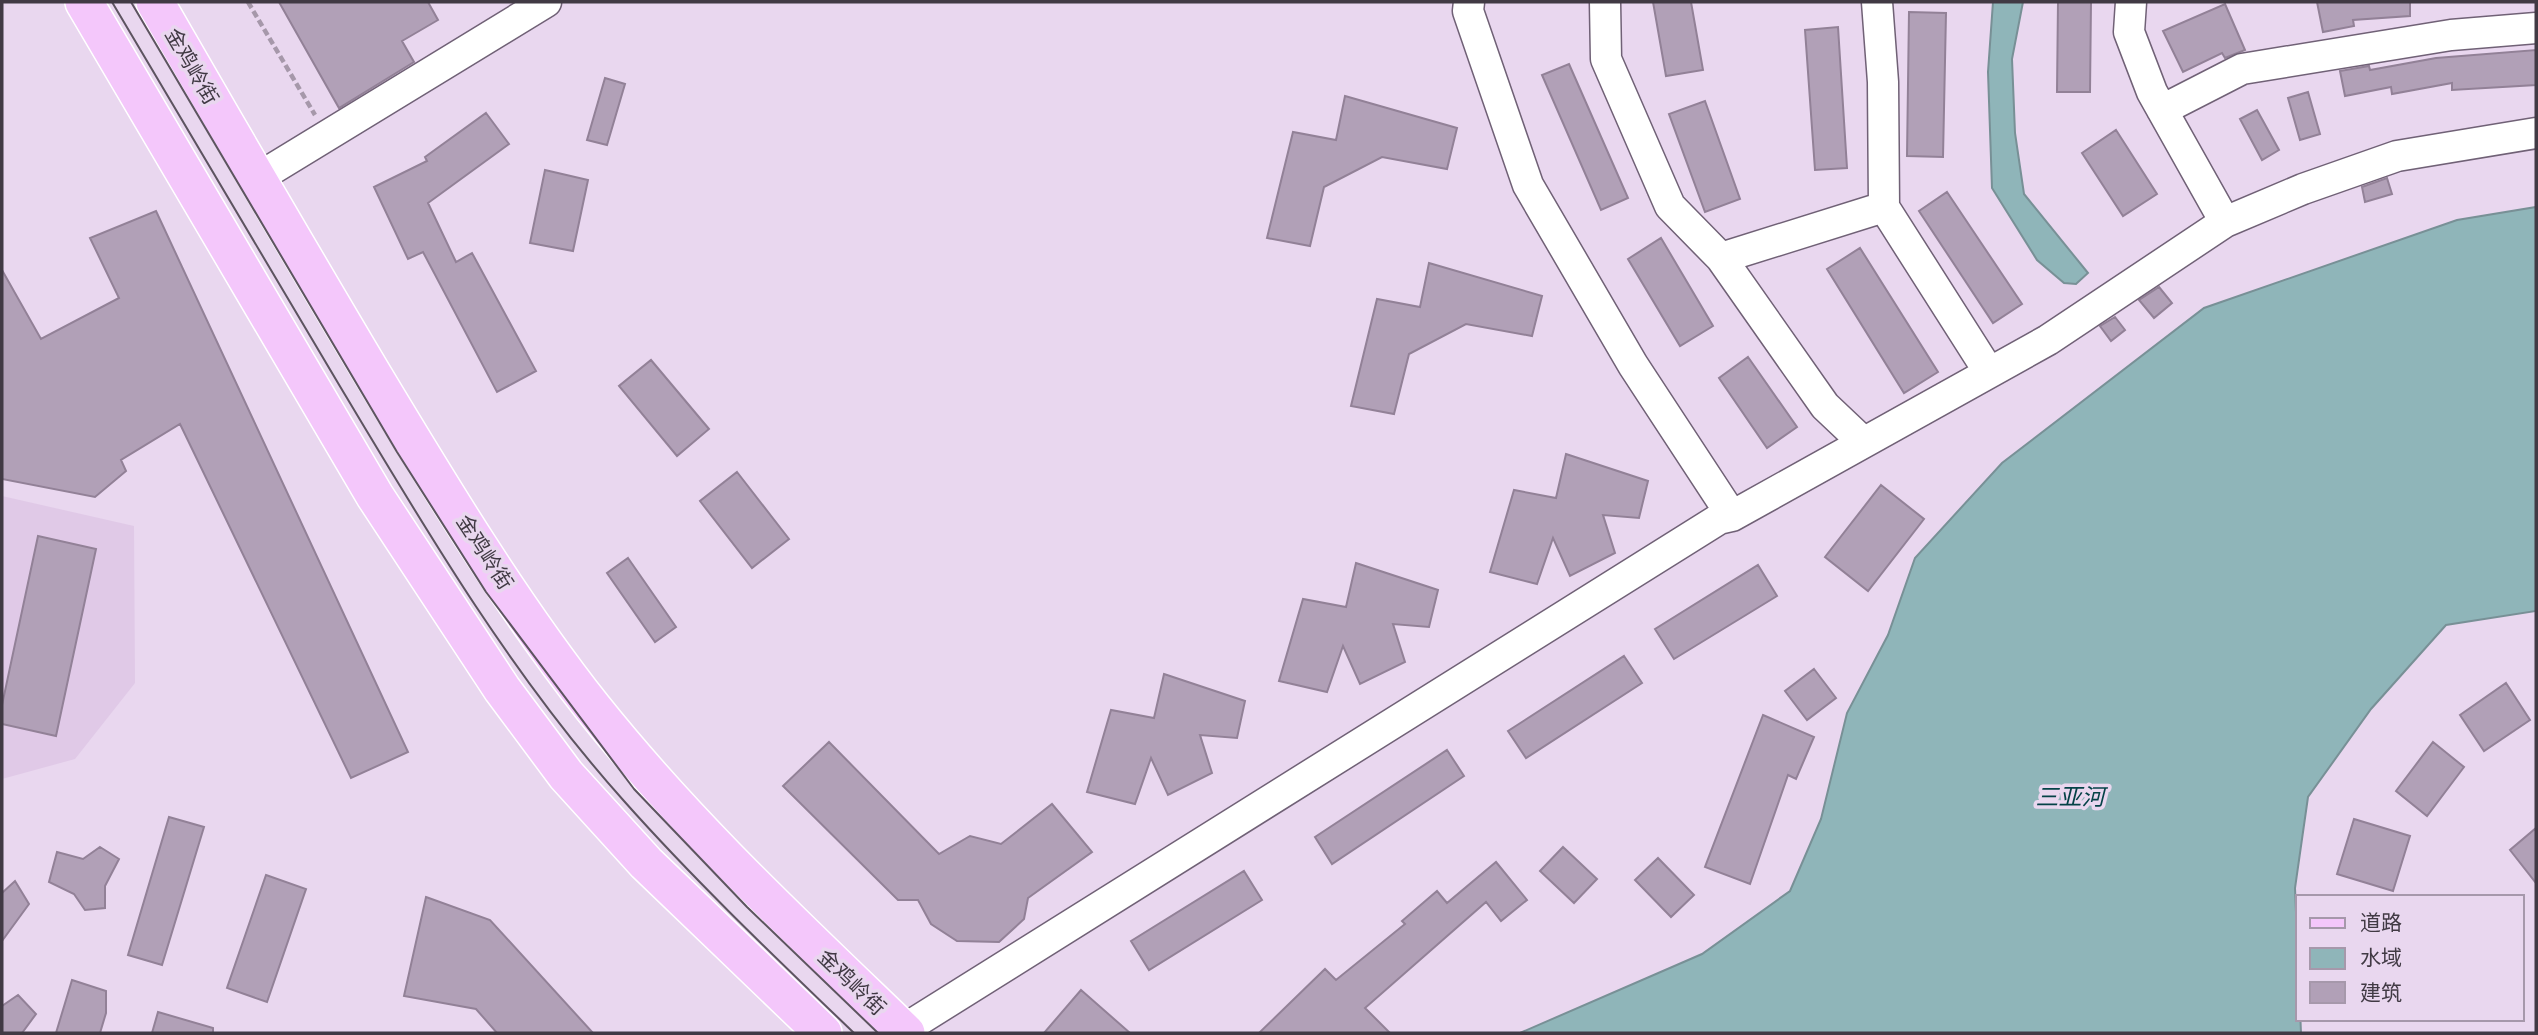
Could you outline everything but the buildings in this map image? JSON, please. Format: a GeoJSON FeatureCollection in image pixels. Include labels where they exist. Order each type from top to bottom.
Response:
{"type":"FeatureCollection","features":[{"type":"Feature","properties":{"kind":"main road"},"geometry":{"type":"LineString","coordinates":[[84,2],[375,496],[502,690],[566,775],[646,863],[823,1033]]}},
{"type":"Feature","properties":{"kind":"main road","name":"金鸡岭街"},"geometry":{"type":"LineString","coordinates":[[155,2],[256,179],[424,459],[507,586],[592,706],[661,789],[726,860],[904,1032]]}},
{"type":"Feature","properties":{"kind":"street"},"geometry":{"type":"LineString","coordinates":[[256,179],[546,2]]}},
{"type":"Feature","properties":{"kind":"street"},"geometry":{"type":"LineString","coordinates":[[1469,2],[1468,10],[1528,184],[1633,365],[1732,516]]}},
{"type":"Feature","properties":{"kind":"street"},"geometry":{"type":"LineString","coordinates":[[1605,2],[1606,59],[1670,206],[1721,258],[1825,406],[1862,441]]}},
{"type":"Feature","properties":{"kind":"street"},"geometry":{"type":"LineString","coordinates":[[1877,2],[1883,82],[1884,207],[1989,372]]}},
{"type":"Feature","properties":{"kind":"street"},"geometry":{"type":"LineString","coordinates":[[2131,2],[2129,32],[2152,92],[2225,222]]}},
{"type":"Feature","properties":{"kind":"street"},"geometry":{"type":"LineString","coordinates":[[2162,110],[2242,69],[2451,36],[2536,28]]}},
{"type":"Feature","properties":{"kind":"street"},"geometry":{"type":"LineString","coordinates":[[904,1032],[1707,526],[1732,516],[1862,441],[2048,340],[2225,222],[2303,189],[2398,156],[2536,133]]}},
{"type":"Feature","properties":{"kind":"street"},"geometry":{"type":"LineString","coordinates":[[1721,258],[1884,207]]}},
{"type":"Feature","properties":{"kind":"path"},"geometry":{"type":"LineString","coordinates":[[248,2],[328,137]]}},
{"type":"Feature","properties":{"kind":"shaded area"},"geometry":{"type":"Polygon","coordinates":[[[2,496],[134,526],[135,683],[75,759],[2,779],[2,496]]]}},
{"type":"Feature","properties":{"kind":"water"},"geometry":{"type":"Polygon","coordinates":[[[1993,2],[2023,2],[2012,59],[2015,133],[2024,194],[2088,273],[2076,284],[2064,283],[2037,260],[1992,188],[1988,72],[1993,2]]]}},
{"type":"Feature","properties":{"kind":"water","name":"三亚河"},"geometry":{"type":"Polygon","coordinates":[[[2536,207],[2536,611],[2446,625],[2371,709],[2308,797],[2295,888],[2296,1021],[2301,1021],[2301,1033],[1520,1033],[1702,954],[1790,891],[1821,819],[1847,713],[1888,635],[1915,558],[2002,463],[2204,308],[2457,220],[2536,207]]]}},
{"type":"Feature","properties":{"kind":"tram line"},"geometry":{"type":"LineString","coordinates":[[112,2],[436,545],[544,703],[624,801],[679,861],[854,1033]]}},
{"type":"Feature","properties":{"kind":"tram line"},"geometry":{"type":"LineString","coordinates":[[131,2],[397,452],[486,592],[634,789],[747,907],[878,1033]]}}]}
